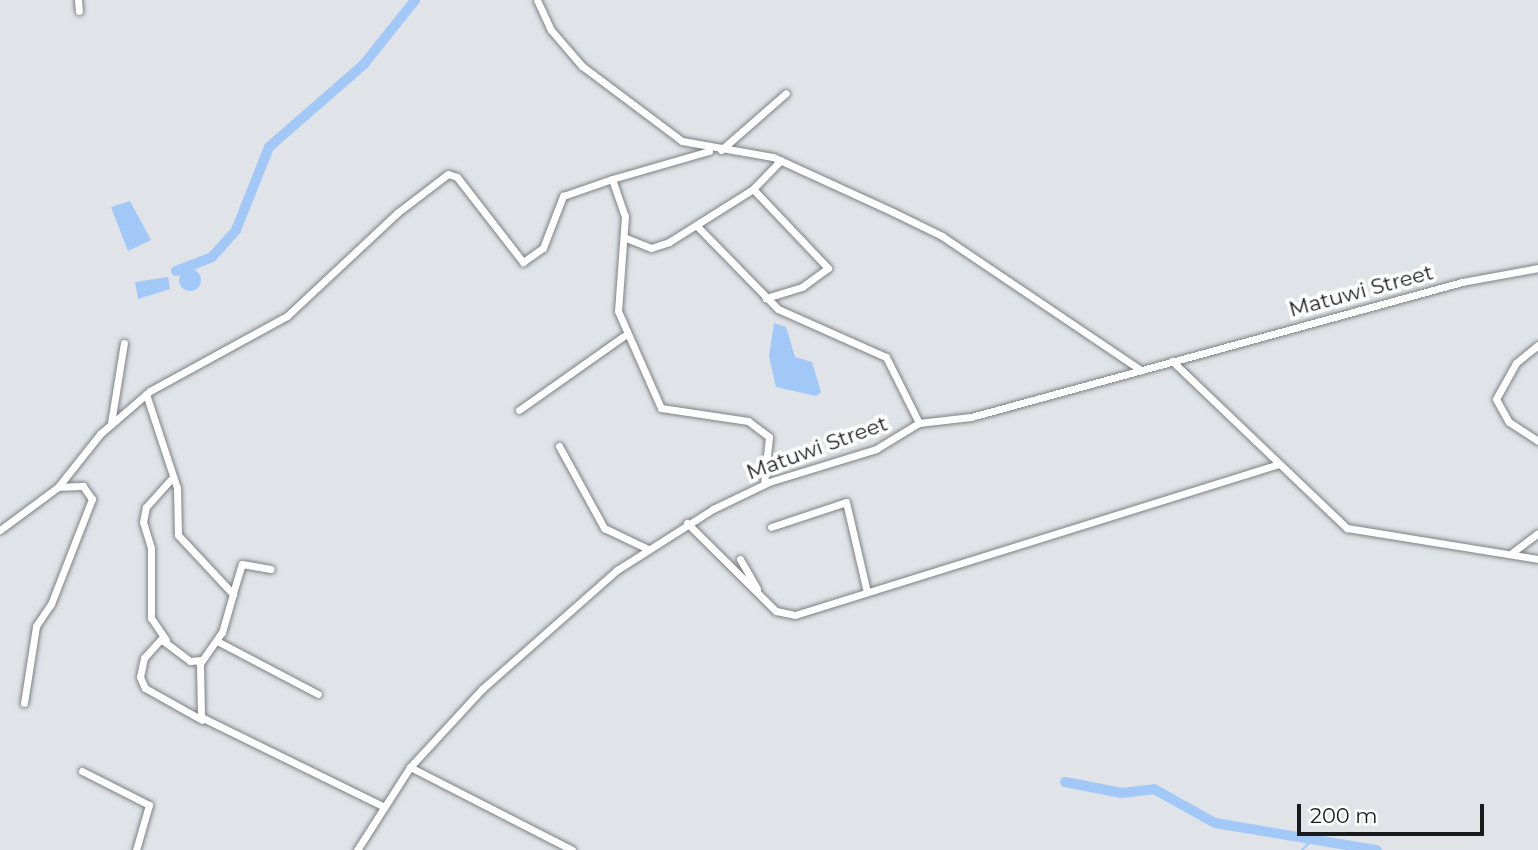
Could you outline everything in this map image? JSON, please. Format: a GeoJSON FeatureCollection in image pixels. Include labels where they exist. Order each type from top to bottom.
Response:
{"type":"FeatureCollection","features":[{"type":"Feature","properties":{"kind":"street"},"geometry":{"type":"LineString","coordinates":[[78,0],[79,11]]}},
{"type":"Feature","properties":{"kind":"street"},"geometry":{"type":"LineString","coordinates":[[538,1],[551,30],[582,66],[682,141],[709,151]]}},
{"type":"Feature","properties":{"kind":"street"},"geometry":{"type":"LineString","coordinates":[[721,150],[786,93]]}},
{"type":"Feature","properties":{"kind":"street"},"geometry":{"type":"LineString","coordinates":[[0,530],[58,487],[110,424],[146,394],[287,316],[397,213],[448,174],[457,177],[523,262],[543,248],[563,196],[709,151],[721,150],[781,160],[942,236],[1141,370]]}},
{"type":"Feature","properties":{"kind":"street"},"geometry":{"type":"LineString","coordinates":[[626,237],[657,248],[753,189],[781,160]]}},
{"type":"Feature","properties":{"kind":"street"},"geometry":{"type":"LineString","coordinates":[[612,179],[626,237],[617,303],[624,336],[661,408],[748,421],[769,438],[764,484]]}},
{"type":"Feature","properties":{"kind":"street"},"geometry":{"type":"LineString","coordinates":[[753,189],[828,268],[802,287],[766,298]]}},
{"type":"Feature","properties":{"kind":"street"},"geometry":{"type":"LineString","coordinates":[[696,225],[766,298],[886,357],[919,423]]}},
{"type":"Feature","properties":{"kind":"street","name":"Matuwi Street"},"geometry":{"type":"LineString","coordinates":[[357,850],[410,767],[512,661],[648,549],[687,523],[764,484],[876,449],[919,423],[971,416],[1462,282],[1538,268]]}},
{"type":"Feature","properties":{"kind":"street"},"geometry":{"type":"LineString","coordinates":[[519,410],[624,336]]}},
{"type":"Feature","properties":{"kind":"street"},"geometry":{"type":"LineString","coordinates":[[110,424],[124,343]]}},
{"type":"Feature","properties":{"kind":"street"},"geometry":{"type":"LineString","coordinates":[[1538,345],[1516,363],[1496,399],[1509,422],[1538,442]]}},
{"type":"Feature","properties":{"kind":"street"},"geometry":{"type":"LineString","coordinates":[[1172,361],[1351,530],[1513,552],[1538,559]]}},
{"type":"Feature","properties":{"kind":"street"},"geometry":{"type":"LineString","coordinates":[[146,394],[173,476],[178,535],[233,594]]}},
{"type":"Feature","properties":{"kind":"street"},"geometry":{"type":"LineString","coordinates":[[558,446],[604,528],[648,549]]}},
{"type":"Feature","properties":{"kind":"street"},"geometry":{"type":"LineString","coordinates":[[687,523],[776,611],[795,615],[1279,464]]}},
{"type":"Feature","properties":{"kind":"street"},"geometry":{"type":"LineString","coordinates":[[173,476],[146,507],[143,522],[151,548],[151,618],[166,640],[190,661],[202,659]]}},
{"type":"Feature","properties":{"kind":"street"},"geometry":{"type":"LineString","coordinates":[[24,704],[36,626],[51,604],[92,499],[83,486],[58,487]]}},
{"type":"Feature","properties":{"kind":"street"},"geometry":{"type":"LineString","coordinates":[[771,527],[846,502],[867,592]]}},
{"type":"Feature","properties":{"kind":"street"},"geometry":{"type":"LineString","coordinates":[[1513,552],[1538,533]]}},
{"type":"Feature","properties":{"kind":"street"},"geometry":{"type":"LineString","coordinates":[[740,559],[761,598]]}},
{"type":"Feature","properties":{"kind":"street"},"geometry":{"type":"LineString","coordinates":[[205,723],[199,713],[202,659],[217,641],[242,564],[271,569]]}},
{"type":"Feature","properties":{"kind":"street"},"geometry":{"type":"LineString","coordinates":[[166,640],[158,640],[144,658],[142,685],[205,723],[383,806]]}},
{"type":"Feature","properties":{"kind":"street"},"geometry":{"type":"LineString","coordinates":[[217,641],[318,694]]}},
{"type":"Feature","properties":{"kind":"street"},"geometry":{"type":"LineString","coordinates":[[410,767],[572,850]]}},
{"type":"Feature","properties":{"kind":"street"},"geometry":{"type":"LineString","coordinates":[[82,771],[149,805],[136,850]]}},
{"type":"Feature","properties":{"kind":"water"},"geometry":{"type":"Polygon","coordinates":[[[130,201],[151,240],[128,251],[111,207],[130,201]]]}},
{"type":"Feature","properties":{"kind":"water"},"geometry":{"type":"Polygon","coordinates":[[[190,269],[198,272],[201,280],[198,288],[190,291],[182,288],[179,280],[182,272],[190,269]]]}},
{"type":"Feature","properties":{"kind":"water"},"geometry":{"type":"Polygon","coordinates":[[[168,277],[170,289],[138,299],[135,282],[168,277]]]}},
{"type":"Feature","properties":{"kind":"water"},"geometry":{"type":"Polygon","coordinates":[[[774,323],[786,327],[795,357],[812,362],[821,392],[816,396],[776,387],[769,356],[774,323]]]}},
{"type":"Feature","properties":{"kind":"waterway"},"geometry":{"type":"LineString","coordinates":[[176,271],[212,257],[236,230],[269,147],[364,64],[415,0]]}},
{"type":"Feature","properties":{"kind":"waterway"},"geometry":{"type":"LineString","coordinates":[[1065,782],[1122,793],[1154,789],[1215,823],[1377,850]]}},
{"type":"Feature","properties":{"kind":"waterway"},"geometry":{"type":"LineString","coordinates":[[1302,850],[1314,838]]}}]}
